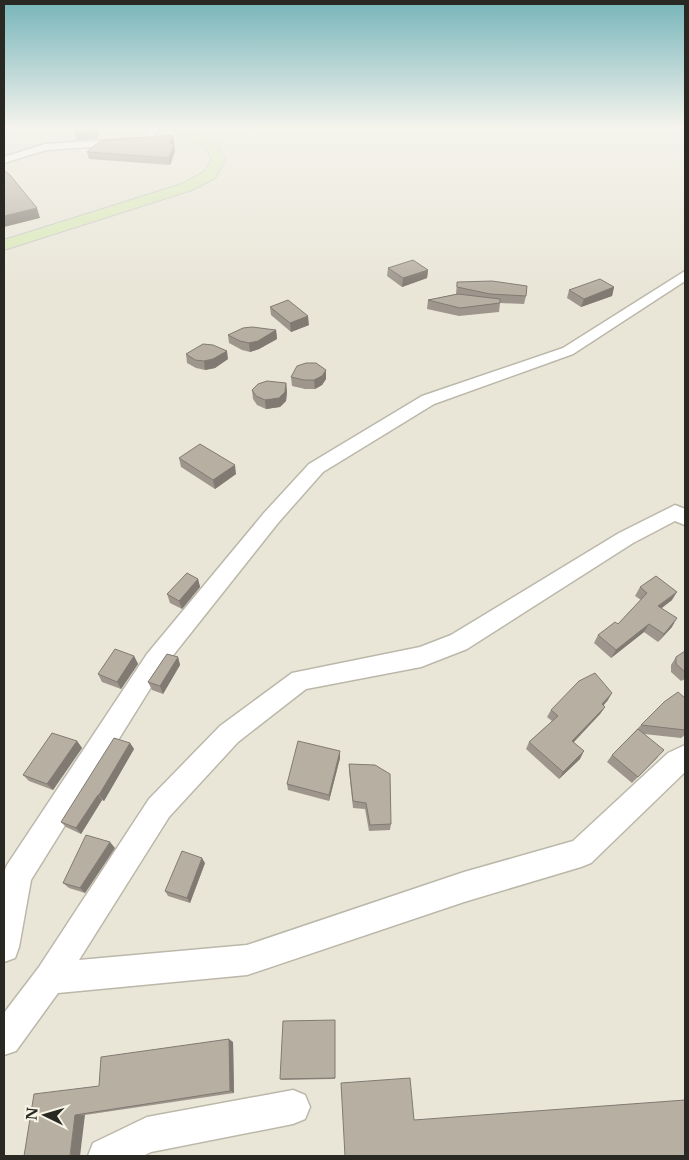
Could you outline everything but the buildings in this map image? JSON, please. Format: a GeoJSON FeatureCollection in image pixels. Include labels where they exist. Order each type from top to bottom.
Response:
{"type":"FeatureCollection","features":[{"type":"Feature","properties":{"kind":"main road"},"geometry":{"type":"LineString","coordinates":[[4,245],[187,187],[200,180]]}},
{"type":"Feature","properties":{"kind":"street"},"geometry":{"type":"LineString","coordinates":[[4,947],[17,875],[155,661],[271,518],[316,468],[428,400],[568,351],[685,275]]}},
{"type":"Feature","properties":{"kind":"street"},"geometry":{"type":"LineString","coordinates":[[4,1039],[50,978],[159,808],[229,734],[300,680],[422,657],[459,642],[634,534],[675,512],[685,518]]}},
{"type":"Feature","properties":{"kind":"street"},"geometry":{"type":"LineString","coordinates":[[50,978],[247,960],[464,887],[581,853],[676,762],[685,756]]}},
{"type":"Feature","properties":{"kind":"street"},"geometry":{"type":"LineString","coordinates":[[106,1156],[147,1135],[293,1107]]}}]}
